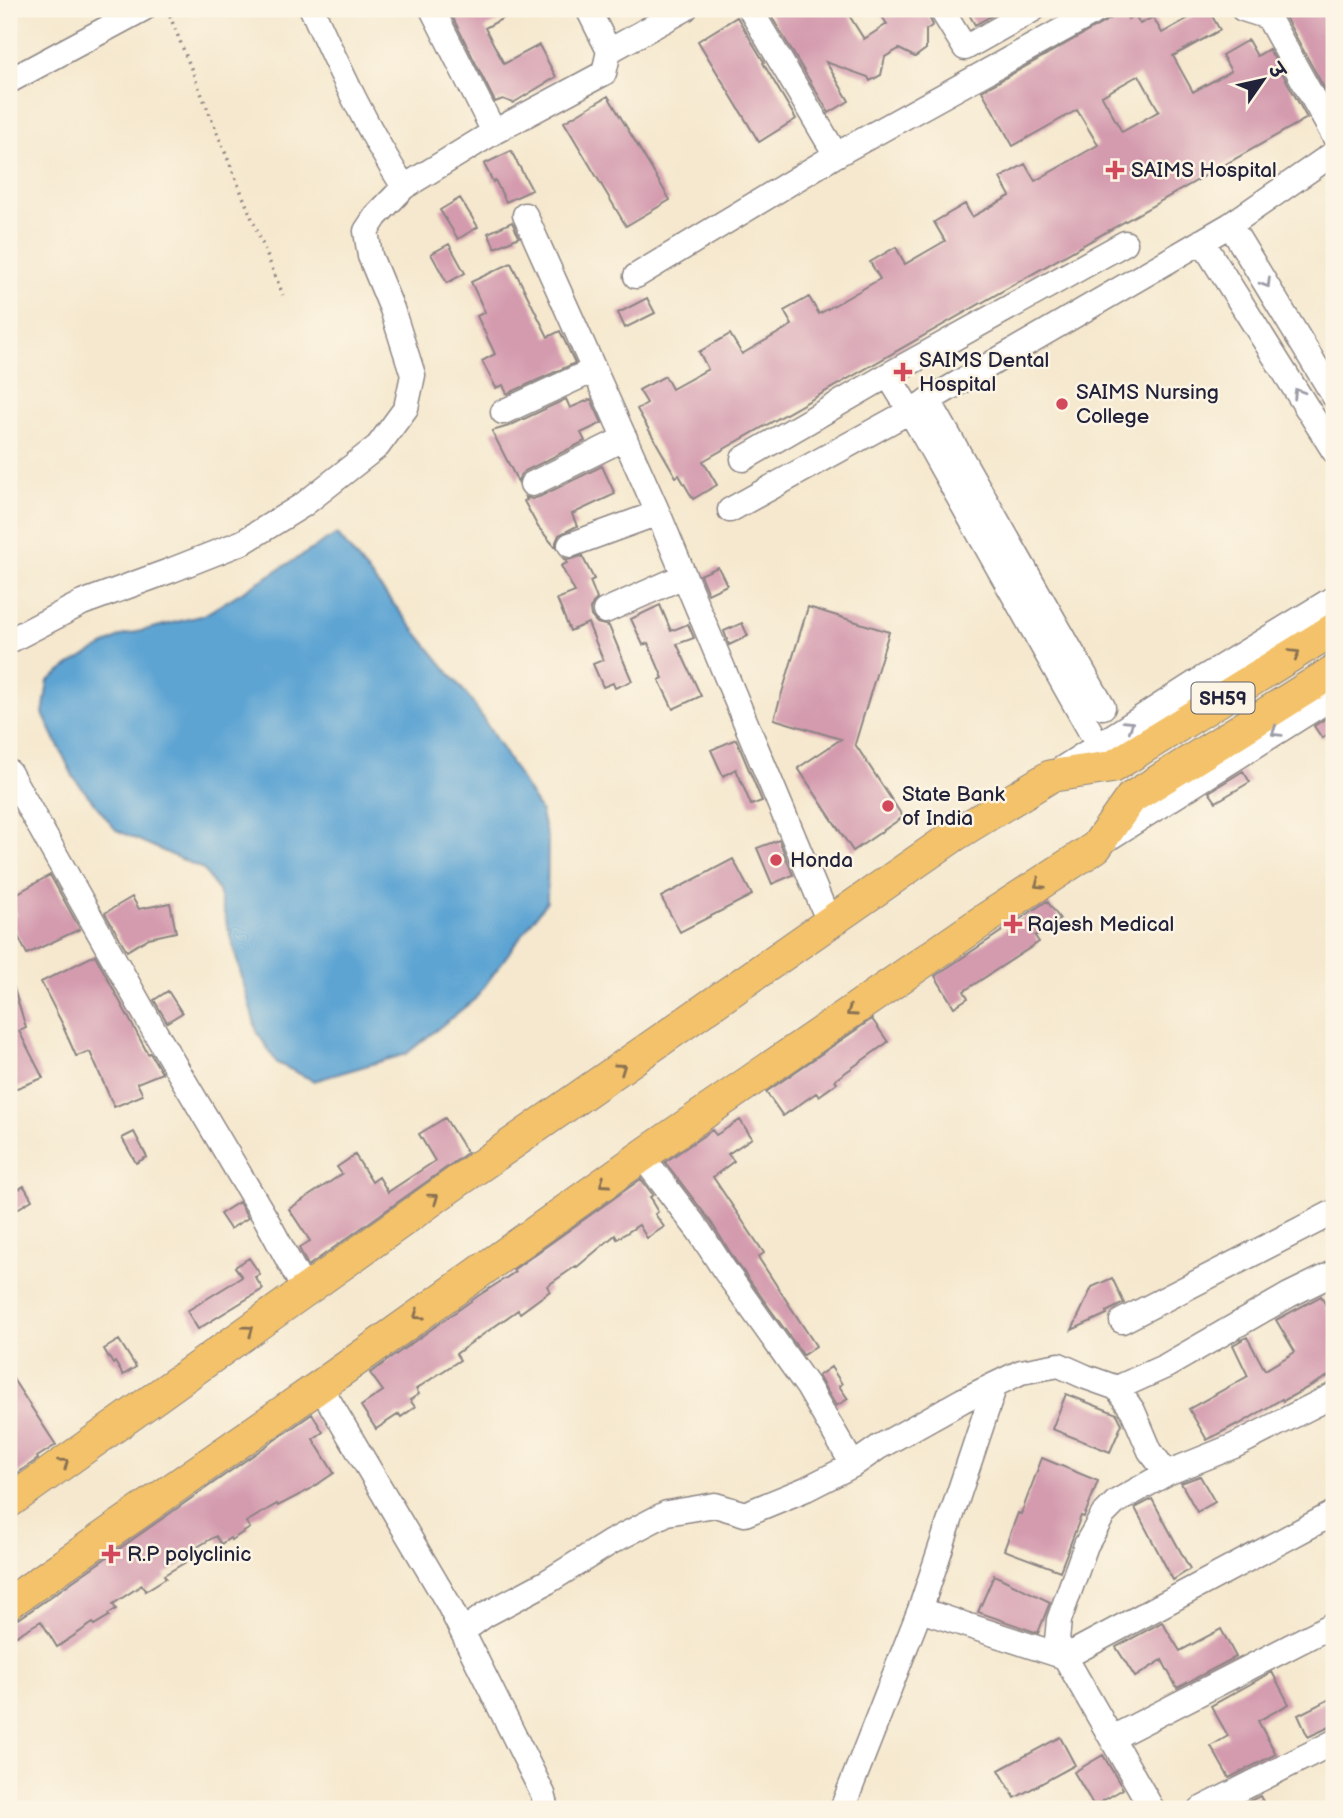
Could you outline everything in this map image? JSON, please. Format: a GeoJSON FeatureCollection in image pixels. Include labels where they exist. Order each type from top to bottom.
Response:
{"type":"FeatureCollection","features":[{"type":"Feature","properties":{"kind":"main road","name":"SH59"},"geometry":{"type":"LineString","coordinates":[[1105,756],[1334,629]]}},
{"type":"Feature","properties":{"kind":"main road","name":"SH59"},"geometry":{"type":"LineString","coordinates":[[1096,846],[1131,797],[1334,671]]}},
{"type":"Feature","properties":{"kind":"main road"},"geometry":{"type":"LineString","coordinates":[[9,1502],[479,1166],[955,835],[1051,776],[1105,756]]}},
{"type":"Feature","properties":{"kind":"main road"},"geometry":{"type":"LineString","coordinates":[[9,1603],[320,1386],[642,1156],[1096,846]]}},
{"type":"Feature","properties":{"kind":"street"},"geometry":{"type":"LineString","coordinates":[[9,81],[143,9]]}},
{"type":"Feature","properties":{"kind":"street"},"geometry":{"type":"LineString","coordinates":[[312,9],[336,63],[404,187]]}},
{"type":"Feature","properties":{"kind":"street"},"geometry":{"type":"LineString","coordinates":[[432,9],[495,132]]}},
{"type":"Feature","properties":{"kind":"street"},"geometry":{"type":"LineString","coordinates":[[9,641],[82,603],[243,542],[303,505],[378,446],[407,408],[413,375],[392,309],[370,256],[366,231],[376,216],[404,187],[495,132],[604,73],[609,51],[588,9]]}},
{"type":"Feature","properties":{"kind":"street"},"geometry":{"type":"LineString","coordinates":[[609,51],[685,9]]}},
{"type":"Feature","properties":{"kind":"street"},"geometry":{"type":"LineString","coordinates":[[750,9],[836,155]]}},
{"type":"Feature","properties":{"kind":"street"},"geometry":{"type":"LineString","coordinates":[[941,9],[965,48],[1034,9]]}},
{"type":"Feature","properties":{"kind":"street"},"geometry":{"type":"LineString","coordinates":[[636,276],[836,155],[1100,9]]}},
{"type":"Feature","properties":{"kind":"street"},"geometry":{"type":"LineString","coordinates":[[1243,9],[1270,13],[1334,136]]}},
{"type":"Feature","properties":{"kind":"street"},"geometry":{"type":"LineString","coordinates":[[730,510],[919,406],[1230,225],[1334,153]]}},
{"type":"Feature","properties":{"kind":"street"},"geometry":{"type":"LineString","coordinates":[[525,215],[658,513],[829,922]]}},
{"type":"Feature","properties":{"kind":"street"},"geometry":{"type":"LineString","coordinates":[[1230,225],[1334,396]]}},
{"type":"Feature","properties":{"kind":"street"},"geometry":{"type":"LineString","coordinates":[[1202,241],[1334,451]]}},
{"type":"Feature","properties":{"kind":"street"},"geometry":{"type":"LineString","coordinates":[[743,459],[1125,243]]}},
{"type":"Feature","properties":{"kind":"street"},"geometry":{"type":"LineString","coordinates":[[503,412],[594,370]]}},
{"type":"Feature","properties":{"kind":"street"},"geometry":{"type":"LineString","coordinates":[[888,375],[919,406],[1102,707]]}},
{"type":"Feature","properties":{"kind":"street"},"geometry":{"type":"LineString","coordinates":[[919,406],[1105,756],[1334,598]]}},
{"type":"Feature","properties":{"kind":"street"},"geometry":{"type":"LineString","coordinates":[[532,484],[625,438]]}},
{"type":"Feature","properties":{"kind":"street"},"geometry":{"type":"LineString","coordinates":[[570,545],[658,513]]}},
{"type":"Feature","properties":{"kind":"street"},"geometry":{"type":"LineString","coordinates":[[606,611],[684,576]]}},
{"type":"Feature","properties":{"kind":"street"},"geometry":{"type":"LineString","coordinates":[[1096,846],[1334,696]]}},
{"type":"Feature","properties":{"kind":"street"},"geometry":{"type":"LineString","coordinates":[[9,772],[305,1290]]}},
{"type":"Feature","properties":{"kind":"street"},"geometry":{"type":"LineString","coordinates":[[642,1156],[699,1231],[808,1387],[853,1465]]}},
{"type":"Feature","properties":{"kind":"street"},"geometry":{"type":"LineString","coordinates":[[1122,1321],[1334,1212]]}},
{"type":"Feature","properties":{"kind":"street"},"geometry":{"type":"LineString","coordinates":[[1117,1388],[1166,1366],[1289,1295],[1334,1273]]}},
{"type":"Feature","properties":{"kind":"street"},"geometry":{"type":"LineString","coordinates":[[463,1631],[485,1615],[547,1582],[611,1542],[667,1513],[715,1505],[745,1514],[806,1489],[853,1465],[879,1447],[963,1400],[1021,1372],[1059,1365],[1117,1388],[1133,1412],[1150,1451],[1167,1474]]}},
{"type":"Feature","properties":{"kind":"street"},"geometry":{"type":"LineString","coordinates":[[842,1809],[920,1610],[995,1384]]}},
{"type":"Feature","properties":{"kind":"street"},"geometry":{"type":"LineString","coordinates":[[320,1386],[463,1631],[543,1794],[547,1809]]}},
{"type":"Feature","properties":{"kind":"street"},"geometry":{"type":"LineString","coordinates":[[1152,1809],[1057,1640],[1059,1620],[1086,1545],[1103,1514],[1116,1502],[1167,1474],[1234,1446],[1334,1395]]}},
{"type":"Feature","properties":{"kind":"street"},"geometry":{"type":"LineString","coordinates":[[920,1610],[1065,1657],[1334,1513]]}},
{"type":"Feature","properties":{"kind":"street"},"geometry":{"type":"LineString","coordinates":[[1112,1738],[1334,1624]]}},
{"type":"Feature","properties":{"kind":"street"},"geometry":{"type":"LineString","coordinates":[[1201,1809],[1334,1742]]}},
{"type":"Feature","properties":{"kind":"path"},"geometry":{"type":"LineString","coordinates":[[167,9],[283,295]]}},
{"type":"Feature","properties":{"kind":"water"},"geometry":{"type":"Polygon","coordinates":[[[337,534],[472,701],[540,810],[548,841],[547,901],[475,999],[406,1054],[314,1081],[277,1063],[257,1032],[218,891],[203,869],[116,830],[74,778],[43,714],[48,681],[71,664],[121,636],[204,615],[337,534]]]}},
{"type":"Feature","properties":{"kind":"building"},"geometry":{"type":"Polygon","coordinates":[[[459,9],[520,9],[485,28],[504,64],[539,45],[556,77],[513,103],[503,99],[495,102],[451,14],[459,9]]]}},
{"type":"Feature","properties":{"kind":"building"},"geometry":{"type":"Polygon","coordinates":[[[767,9],[845,9],[864,39],[887,24],[877,9],[925,9],[933,25],[926,30],[926,49],[915,57],[899,49],[885,57],[881,75],[870,81],[868,77],[826,62],[849,101],[829,113],[767,9]]]}},
{"type":"Feature","properties":{"kind":"building"},"geometry":{"type":"Polygon","coordinates":[[[966,9],[1004,9],[975,25],[966,9]]]}},
{"type":"Feature","properties":{"kind":"building"},"geometry":{"type":"Polygon","coordinates":[[[1208,9],[1220,30],[1173,56],[1193,92],[1231,71],[1222,55],[1248,40],[1257,56],[1269,49],[1307,118],[703,461],[717,485],[693,499],[679,475],[676,477],[637,409],[647,403],[639,390],[665,376],[672,389],[708,369],[699,352],[730,334],[742,354],[792,325],[784,311],[809,297],[819,314],[880,279],[870,262],[896,247],[905,264],[945,241],[934,222],[965,204],[972,217],[1010,196],[1000,178],[1025,164],[1035,181],[1098,145],[1077,110],[1013,146],[982,91],[1124,11],[1128,19],[1135,15],[1140,24],[1153,17],[1162,33],[1208,9]],[[1139,75],[1102,96],[1122,132],[1159,111],[1139,75]]]}},
{"type":"Feature","properties":{"kind":"building"},"geometry":{"type":"Polygon","coordinates":[[[1300,9],[1334,9],[1333,104],[1285,17],[1300,9]]]}},
{"type":"Feature","properties":{"kind":"building"},"geometry":{"type":"Polygon","coordinates":[[[737,17],[796,119],[759,142],[698,41],[737,17]]]}},
{"type":"Feature","properties":{"kind":"building"},"geometry":{"type":"Polygon","coordinates":[[[608,96],[670,200],[626,226],[564,122],[608,96]]]}},
{"type":"Feature","properties":{"kind":"building"},"geometry":{"type":"Polygon","coordinates":[[[511,151],[532,190],[506,202],[484,164],[511,151]]]}},
{"type":"Feature","properties":{"kind":"building"},"geometry":{"type":"Polygon","coordinates":[[[460,198],[478,227],[458,239],[440,210],[460,198]]]}},
{"type":"Feature","properties":{"kind":"building"},"geometry":{"type":"Polygon","coordinates":[[[512,222],[519,237],[495,248],[488,233],[512,222]]]}},
{"type":"Feature","properties":{"kind":"building"},"geometry":{"type":"Polygon","coordinates":[[[449,244],[465,273],[447,283],[431,254],[449,244]]]}},
{"type":"Feature","properties":{"kind":"building"},"geometry":{"type":"Polygon","coordinates":[[[511,263],[548,337],[560,331],[575,363],[507,394],[503,385],[496,388],[482,361],[495,354],[477,316],[485,312],[471,282],[511,263]]]}},
{"type":"Feature","properties":{"kind":"building"},"geometry":{"type":"Polygon","coordinates":[[[647,298],[655,313],[625,328],[618,313],[647,298]]]}},
{"type":"Feature","properties":{"kind":"building"},"geometry":{"type":"Polygon","coordinates":[[[566,399],[570,408],[591,399],[602,423],[581,433],[585,441],[525,471],[518,482],[492,431],[509,426],[566,399]]]}},
{"type":"Feature","properties":{"kind":"building"},"geometry":{"type":"Polygon","coordinates":[[[602,466],[615,494],[572,514],[577,526],[559,535],[556,548],[538,527],[524,501],[527,500],[525,497],[539,497],[602,466]]]}},
{"type":"Feature","properties":{"kind":"building"},"geometry":{"type":"Polygon","coordinates":[[[582,556],[594,579],[590,581],[597,599],[590,609],[591,616],[597,623],[609,626],[632,681],[615,688],[613,683],[603,687],[593,664],[603,660],[588,623],[570,631],[557,599],[575,592],[561,566],[567,563],[563,558],[568,560],[582,556]]]}},
{"type":"Feature","properties":{"kind":"building"},"geometry":{"type":"Polygon","coordinates":[[[718,567],[727,585],[708,594],[700,575],[718,567]]]}},
{"type":"Feature","properties":{"kind":"building"},"geometry":{"type":"Polygon","coordinates":[[[660,605],[671,631],[688,624],[694,638],[677,644],[701,696],[673,709],[659,680],[663,678],[648,643],[643,645],[631,619],[660,605]]]}},
{"type":"Feature","properties":{"kind":"building"},"geometry":{"type":"Polygon","coordinates":[[[808,607],[889,632],[855,744],[903,817],[853,851],[798,768],[841,739],[774,719],[808,607]]]}},
{"type":"Feature","properties":{"kind":"building"},"geometry":{"type":"Polygon","coordinates":[[[742,623],[748,636],[729,645],[724,631],[742,623]]]}},
{"type":"Feature","properties":{"kind":"building"},"geometry":{"type":"Polygon","coordinates":[[[1334,713],[1334,730],[1322,738],[1314,726],[1334,713]]]}},
{"type":"Feature","properties":{"kind":"building"},"geometry":{"type":"Polygon","coordinates":[[[736,739],[762,801],[751,805],[736,769],[723,776],[711,750],[736,739]]]}},
{"type":"Feature","properties":{"kind":"building"},"geometry":{"type":"Polygon","coordinates":[[[1243,771],[1250,782],[1216,802],[1209,792],[1243,771]]]}},
{"type":"Feature","properties":{"kind":"building"},"geometry":{"type":"Polygon","coordinates":[[[779,840],[793,875],[772,884],[757,848],[779,840]]]}},
{"type":"Feature","properties":{"kind":"building"},"geometry":{"type":"Polygon","coordinates":[[[733,859],[752,895],[680,932],[661,897],[733,859]]]}},
{"type":"Feature","properties":{"kind":"building"},"geometry":{"type":"Polygon","coordinates":[[[50,875],[80,929],[27,954],[9,919],[16,916],[9,898],[50,875]]]}},
{"type":"Feature","properties":{"kind":"building"},"geometry":{"type":"Polygon","coordinates":[[[132,897],[139,909],[170,903],[176,932],[149,938],[127,951],[105,913],[132,897]]]}},
{"type":"Feature","properties":{"kind":"building"},"geometry":{"type":"Polygon","coordinates":[[[1047,901],[1060,919],[1035,936],[1039,942],[964,991],[968,998],[954,1007],[935,976],[1047,901]]]}},
{"type":"Feature","properties":{"kind":"building"},"geometry":{"type":"Polygon","coordinates":[[[95,955],[148,1054],[150,1053],[162,1073],[137,1083],[143,1095],[114,1107],[90,1052],[76,1056],[41,982],[95,955]]]}},
{"type":"Feature","properties":{"kind":"building"},"geometry":{"type":"Polygon","coordinates":[[[9,982],[12,982],[26,1028],[19,1031],[43,1078],[9,1091],[9,982]]]}},
{"type":"Feature","properties":{"kind":"building"},"geometry":{"type":"Polygon","coordinates":[[[168,991],[182,1013],[167,1022],[154,1000],[168,991]]]}},
{"type":"Feature","properties":{"kind":"building"},"geometry":{"type":"Polygon","coordinates":[[[872,1019],[888,1042],[835,1080],[837,1083],[819,1096],[816,1093],[783,1116],[766,1092],[872,1019]]]}},
{"type":"Feature","properties":{"kind":"building"},"geometry":{"type":"Polygon","coordinates":[[[445,1118],[467,1153],[308,1266],[299,1248],[310,1241],[289,1209],[342,1174],[337,1167],[355,1155],[372,1182],[379,1177],[388,1192],[435,1161],[419,1134],[445,1118]]]}},
{"type":"Feature","properties":{"kind":"building"},"geometry":{"type":"Polygon","coordinates":[[[740,1120],[752,1138],[728,1154],[734,1161],[713,1177],[764,1253],[758,1257],[816,1346],[803,1355],[711,1222],[665,1162],[712,1130],[716,1135],[740,1120]]]}},
{"type":"Feature","properties":{"kind":"building"},"geometry":{"type":"Polygon","coordinates":[[[134,1132],[147,1157],[136,1163],[122,1138],[134,1132]]]}},
{"type":"Feature","properties":{"kind":"building"},"geometry":{"type":"Polygon","coordinates":[[[641,1179],[653,1195],[650,1197],[658,1212],[655,1214],[664,1227],[647,1238],[639,1225],[617,1239],[615,1235],[577,1267],[547,1286],[550,1291],[456,1354],[460,1360],[416,1389],[419,1394],[410,1400],[415,1407],[376,1429],[361,1406],[383,1391],[370,1373],[515,1272],[513,1270],[641,1179]]]}},
{"type":"Feature","properties":{"kind":"building"},"geometry":{"type":"Polygon","coordinates":[[[24,1186],[32,1200],[9,1214],[9,1195],[24,1186]]]}},
{"type":"Feature","properties":{"kind":"building"},"geometry":{"type":"Polygon","coordinates":[[[239,1202],[248,1218],[230,1229],[220,1214],[239,1202]]]}},
{"type":"Feature","properties":{"kind":"building"},"geometry":{"type":"Polygon","coordinates":[[[249,1258],[260,1274],[255,1277],[263,1289],[198,1329],[187,1311],[242,1277],[235,1267],[249,1258]]]}},
{"type":"Feature","properties":{"kind":"building"},"geometry":{"type":"Polygon","coordinates":[[[1112,1278],[1124,1303],[1072,1330],[1092,1287],[1112,1278]]]}},
{"type":"Feature","properties":{"kind":"building"},"geometry":{"type":"Polygon","coordinates":[[[1321,1296],[1334,1321],[1334,1373],[1207,1440],[1189,1409],[1248,1376],[1233,1345],[1247,1337],[1265,1370],[1295,1352],[1276,1320],[1321,1296]]]}},
{"type":"Feature","properties":{"kind":"building"},"geometry":{"type":"Polygon","coordinates":[[[119,1340],[136,1367],[123,1375],[104,1349],[119,1340]]]}},
{"type":"Feature","properties":{"kind":"building"},"geometry":{"type":"Polygon","coordinates":[[[831,1367],[848,1399],[836,1406],[818,1376],[831,1367]]]}},
{"type":"Feature","properties":{"kind":"building"},"geometry":{"type":"Polygon","coordinates":[[[9,1373],[56,1445],[9,1479],[9,1373]]]}},
{"type":"Feature","properties":{"kind":"building"},"geometry":{"type":"Polygon","coordinates":[[[1066,1394],[1117,1414],[1122,1424],[1110,1452],[1052,1429],[1066,1394]]]}},
{"type":"Feature","properties":{"kind":"building"},"geometry":{"type":"Polygon","coordinates":[[[312,1414],[323,1432],[313,1439],[334,1473],[309,1490],[246,1522],[250,1528],[231,1540],[230,1538],[221,1544],[216,1536],[182,1556],[186,1562],[164,1575],[166,1578],[145,1591],[142,1585],[113,1604],[116,1609],[108,1614],[109,1616],[94,1625],[93,1623],[57,1647],[41,1621],[9,1640],[9,1621],[20,1618],[312,1414]]]}},
{"type":"Feature","properties":{"kind":"building"},"geometry":{"type":"Polygon","coordinates":[[[1042,1458],[1098,1481],[1060,1571],[1004,1550],[1042,1458]]]}},
{"type":"Feature","properties":{"kind":"building"},"geometry":{"type":"Polygon","coordinates":[[[1200,1476],[1215,1502],[1197,1512],[1181,1483],[1200,1476]]]}},
{"type":"Feature","properties":{"kind":"building"},"geometry":{"type":"Polygon","coordinates":[[[1152,1499],[1190,1569],[1173,1580],[1135,1508],[1152,1499]]]}},
{"type":"Feature","properties":{"kind":"building"},"geometry":{"type":"Polygon","coordinates":[[[994,1575],[1050,1602],[1038,1633],[978,1612],[994,1575]]]}},
{"type":"Feature","properties":{"kind":"building"},"geometry":{"type":"Polygon","coordinates":[[[1162,1622],[1180,1651],[1221,1629],[1236,1657],[1177,1688],[1162,1660],[1135,1677],[1116,1647],[1162,1622]]]}},
{"type":"Feature","properties":{"kind":"building"},"geometry":{"type":"Polygon","coordinates":[[[1272,1672],[1289,1704],[1258,1721],[1276,1754],[1229,1778],[1211,1746],[1228,1736],[1211,1706],[1272,1672]]]}},
{"type":"Feature","properties":{"kind":"building"},"geometry":{"type":"Polygon","coordinates":[[[1334,1697],[1334,1725],[1308,1737],[1298,1715],[1334,1697]]]}},
{"type":"Feature","properties":{"kind":"building"},"geometry":{"type":"Polygon","coordinates":[[[1060,1737],[1075,1765],[1015,1798],[999,1770],[1060,1737]]]}},
{"type":"Feature","properties":{"kind":"building"},"geometry":{"type":"Polygon","coordinates":[[[1103,1755],[1123,1789],[1094,1806],[1074,1772],[1103,1755]]]}},
{"type":"Feature","properties":{"kind":"building"},"geometry":{"type":"Polygon","coordinates":[[[1260,1796],[1267,1809],[1234,1809],[1260,1796]]]}},
{"type":"Feature","properties":{"kind":"place","name":"SAIMS Hospital"},"geometry":{"type":"Point","coordinates":[1115,170]}},
{"type":"Feature","properties":{"kind":"place","name":"SAIMS Dental Hospital"},"geometry":{"type":"Point","coordinates":[903,372]}},
{"type":"Feature","properties":{"kind":"place","name":"SAIMS Nursing College"},"geometry":{"type":"Point","coordinates":[1062,404]}},
{"type":"Feature","properties":{"kind":"place","name":"State Bank of India"},"geometry":{"type":"Point","coordinates":[888,806]}},
{"type":"Feature","properties":{"kind":"place","name":"Honda"},"geometry":{"type":"Point","coordinates":[776,860]}},
{"type":"Feature","properties":{"kind":"place","name":"Rajesh Medical"},"geometry":{"type":"Point","coordinates":[1013,924]}},
{"type":"Feature","properties":{"kind":"place","name":"R.P polyclinic"},"geometry":{"type":"Point","coordinates":[111,1554]}}]}
